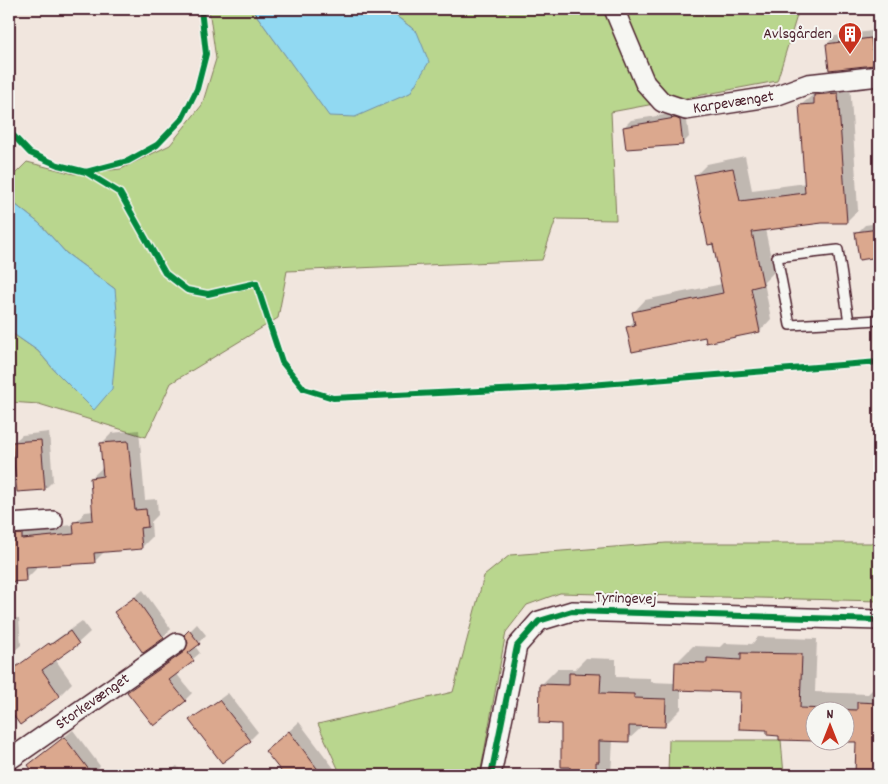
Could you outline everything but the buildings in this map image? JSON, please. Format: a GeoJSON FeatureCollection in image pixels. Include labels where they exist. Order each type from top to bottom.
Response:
{"type":"FeatureCollection","features":[{"type":"Feature","properties":{"kind":"street","name":"Karpevænget"},"geometry":{"type":"LineString","coordinates":[[614,9],[645,83],[662,102],[686,110],[775,96],[808,84],[879,76]]}},
{"type":"Feature","properties":{"kind":"street"},"geometry":{"type":"LineString","coordinates":[[9,524],[53,521]]}},
{"type":"Feature","properties":{"kind":"street","name":"Tyringevej"},"geometry":{"type":"LineString","coordinates":[[491,775],[518,646],[539,621],[572,611],[879,620]]}},
{"type":"Feature","properties":{"kind":"street","name":"Storkevænget"},"geometry":{"type":"LineString","coordinates":[[9,760],[177,642]]}},
{"type":"Feature","properties":{"kind":"lane"},"geometry":{"type":"LineString","coordinates":[[849,322],[838,250],[777,258],[790,325],[849,322],[879,320]]}},
{"type":"Feature","properties":{"kind":"green space"},"geometry":{"type":"Polygon","coordinates":[[[209,9],[252,9],[329,115],[417,32],[387,9],[799,9],[777,81],[611,112],[616,220],[556,219],[542,260],[287,271],[278,318],[171,383],[146,437],[39,404],[9,402],[9,331],[38,351],[56,372],[115,289],[66,253],[40,224],[16,205],[9,215],[9,180],[27,162],[74,174],[121,169],[170,145],[202,105],[216,59],[209,9]]]}},
{"type":"Feature","properties":{"kind":"green space"},"geometry":{"type":"Polygon","coordinates":[[[666,543],[879,543],[879,601],[560,593],[527,605],[506,632],[480,775],[341,775],[318,724],[453,692],[484,576],[510,555],[666,543]]]}},
{"type":"Feature","properties":{"kind":"green space"},"geometry":{"type":"Polygon","coordinates":[[[669,740],[781,740],[784,775],[668,775],[669,740]]]}},
{"type":"Feature","properties":{"kind":"water"},"geometry":{"type":"Polygon","coordinates":[[[252,9],[387,9],[417,32],[429,62],[410,93],[355,117],[329,116],[252,9]]]}},
{"type":"Feature","properties":{"kind":"water"},"geometry":{"type":"Polygon","coordinates":[[[16,205],[40,224],[66,253],[115,289],[118,324],[112,389],[94,410],[38,351],[9,331],[9,215],[16,205]]]}},
{"type":"Feature","properties":{"kind":"cycle path"},"geometry":{"type":"LineString","coordinates":[[9,131],[30,153],[58,165],[86,172],[128,161],[157,145],[182,119],[197,89],[206,54],[201,9]]}},
{"type":"Feature","properties":{"kind":"cycle path"},"geometry":{"type":"LineString","coordinates":[[86,172],[120,193],[165,273],[187,290],[208,294],[256,283],[282,362],[304,389],[333,398],[565,387],[879,362]]}},
{"type":"Feature","properties":{"kind":"cycle path"},"geometry":{"type":"LineString","coordinates":[[491,775],[517,646],[539,621],[572,611],[879,620]]}},
{"type":"Feature","properties":{"kind":"place","name":"Avlsgården"},"geometry":{"type":"Point","coordinates":[850,55]}}]}
